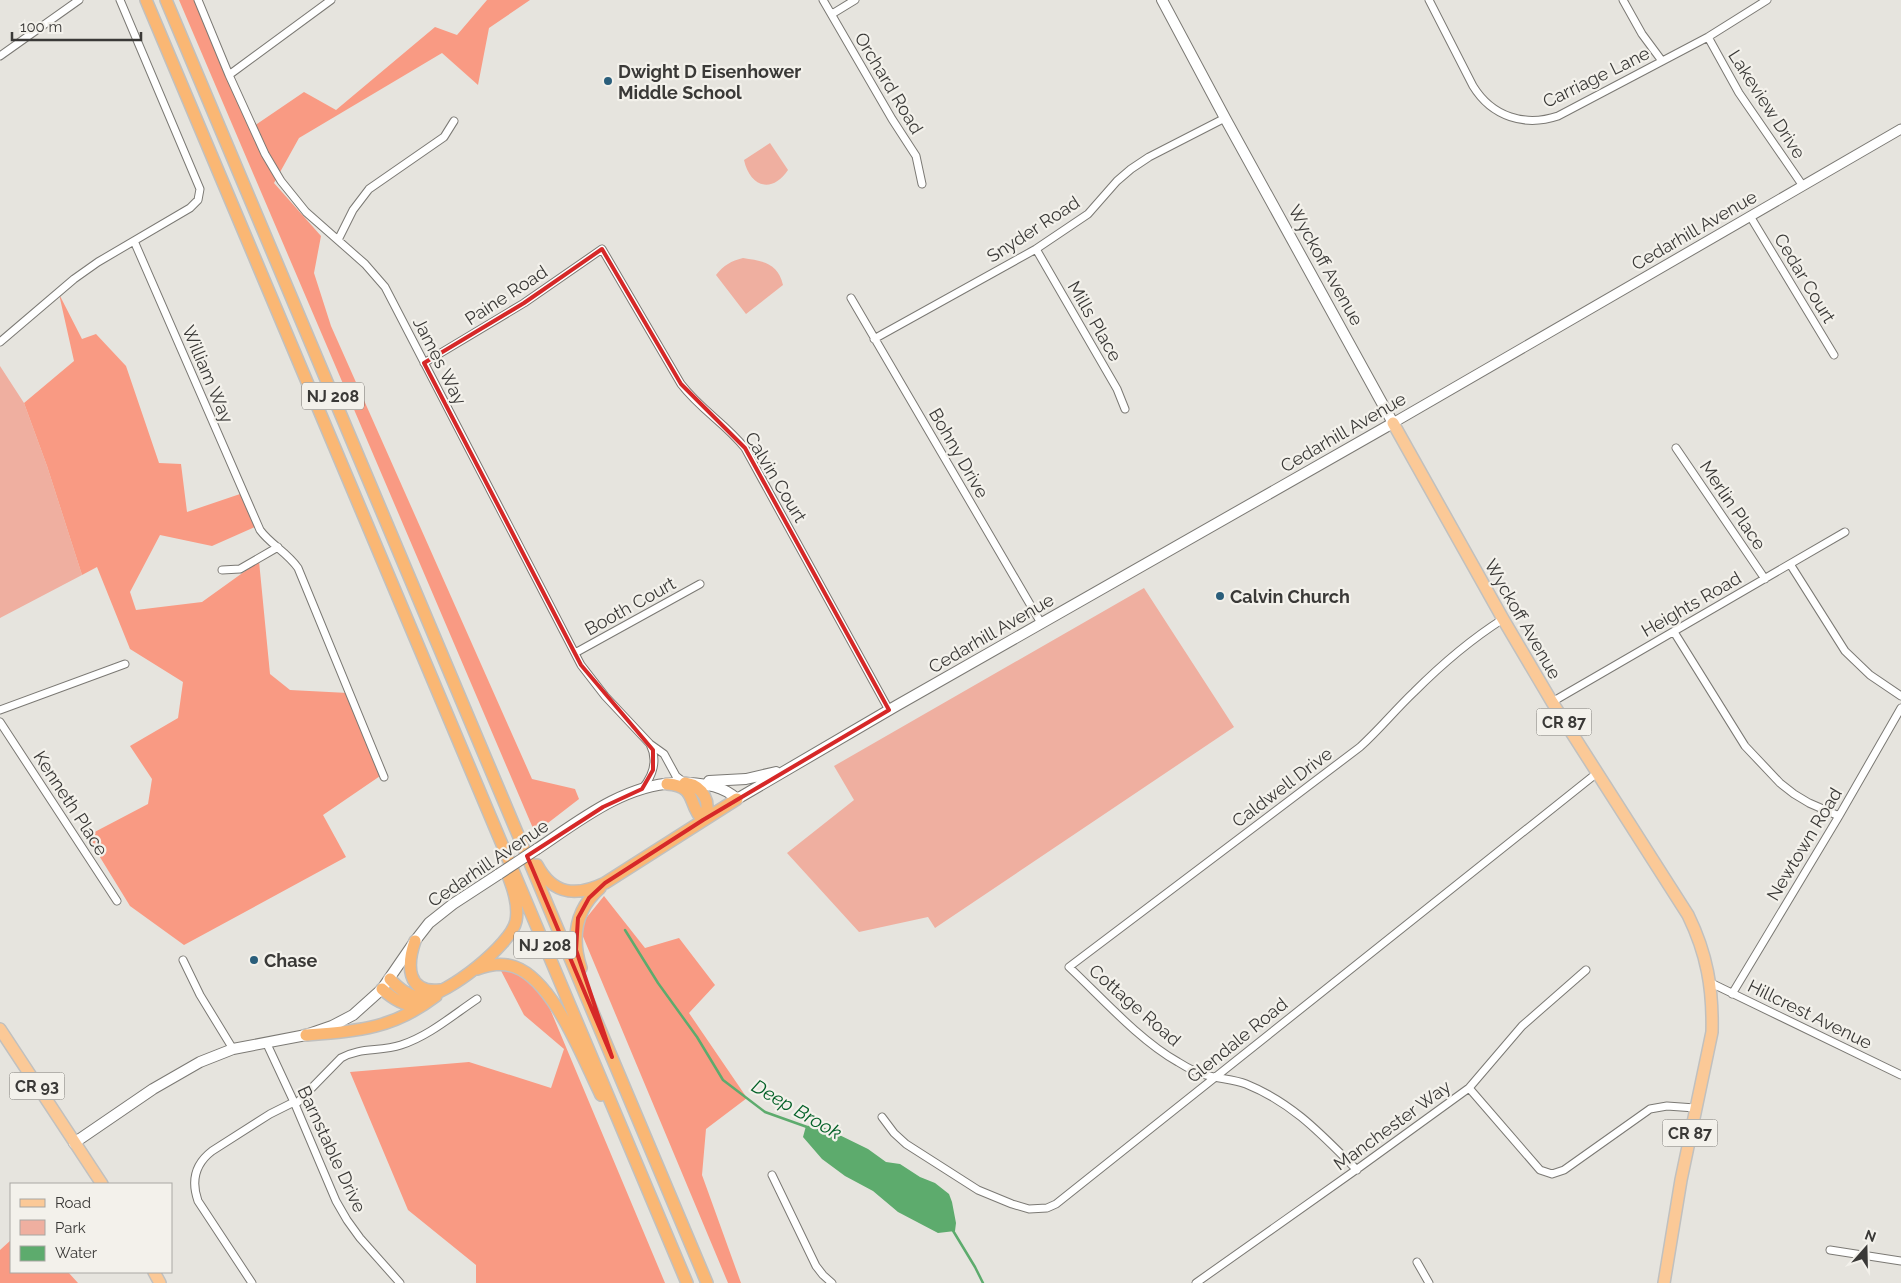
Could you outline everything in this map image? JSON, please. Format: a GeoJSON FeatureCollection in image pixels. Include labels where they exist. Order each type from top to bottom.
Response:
{"type":"FeatureCollection","features":[{"type":"Feature","properties":{"kind":"highway","name":"NJ 208"},"geometry":{"type":"LineString","coordinates":[[146,0],[688,1283]]}},
{"type":"Feature","properties":{"kind":"highway","name":"NJ 208"},"geometry":{"type":"LineString","coordinates":[[166,0],[707,1283]]}},
{"type":"Feature","properties":{"kind":"highway"},"geometry":{"type":"LineString","coordinates":[[390,979],[400,989],[414,996],[431,995],[468,973],[508,939],[513,930],[516,912],[510,882],[455,733]]}},
{"type":"Feature","properties":{"kind":"highway"},"geometry":{"type":"LineString","coordinates":[[684,783],[696,787],[704,794],[708,806],[703,820]]}},
{"type":"Feature","properties":{"kind":"highway"},"geometry":{"type":"LineString","coordinates":[[667,784],[680,786],[685,789],[693,799],[698,815],[703,820]]}},
{"type":"Feature","properties":{"kind":"highway"},"geometry":{"type":"LineString","coordinates":[[500,792],[538,868],[551,884],[567,891],[576,892],[585,891],[604,883],[738,799]]}},
{"type":"Feature","properties":{"kind":"highway"},"geometry":{"type":"LineString","coordinates":[[604,883],[582,908],[578,918],[575,939],[579,962],[612,1057]]}},
{"type":"Feature","properties":{"kind":"highway"},"geometry":{"type":"LineString","coordinates":[[415,941],[409,967],[414,981],[426,989],[433,990],[446,987]]}},
{"type":"Feature","properties":{"kind":"highway"},"geometry":{"type":"LineString","coordinates":[[468,973],[495,964],[505,965],[524,971],[540,984],[566,1025],[634,1158]]}},
{"type":"Feature","properties":{"kind":"highway"},"geometry":{"type":"LineString","coordinates":[[306,1035],[352,1032],[376,1027],[399,1018],[428,1002],[446,987]]}},
{"type":"Feature","properties":{"kind":"highway"},"geometry":{"type":"LineString","coordinates":[[382,989],[404,1004],[420,1005],[428,1002]]}},
{"type":"Feature","properties":{"kind":"main road","name":"Wyckoff Avenue"},"geometry":{"type":"LineString","coordinates":[[1162,0],[1393,423],[1503,619],[1552,702],[1688,914],[1703,952],[1713,1008],[1712,1032],[1681,1180],[1664,1283]]}},
{"type":"Feature","properties":{"kind":"main road","name":"Cedarhill Avenue"},"geometry":{"type":"LineString","coordinates":[[684,783],[718,787],[726,790],[738,799],[889,710],[1393,423]]}},
{"type":"Feature","properties":{"kind":"main road","name":"Cedarhill Avenue"},"geometry":{"type":"LineString","coordinates":[[74,1143],[170,1078],[200,1062],[232,1049],[306,1035],[332,1026],[353,1015],[382,989],[429,923],[442,912],[616,799],[642,789],[667,784],[753,777],[800,762]]}},
{"type":"Feature","properties":{"kind":"main road","name":"CR 93"},"geometry":{"type":"LineString","coordinates":[[0,1029],[101,1183]]}},
{"type":"Feature","properties":{"kind":"street"},"geometry":{"type":"LineString","coordinates":[[0,56],[79,0]]}},
{"type":"Feature","properties":{"kind":"street"},"geometry":{"type":"LineString","coordinates":[[0,342],[74,278],[195,205],[200,196],[200,189],[120,0]]}},
{"type":"Feature","properties":{"kind":"street","name":"James Way"},"geometry":{"type":"LineString","coordinates":[[198,0],[229,75],[266,154],[281,181],[306,212],[365,264],[385,287],[575,653],[596,686],[650,744],[664,754],[676,776],[684,783]]}},
{"type":"Feature","properties":{"kind":"street"},"geometry":{"type":"LineString","coordinates":[[229,75],[331,0]]}},
{"type":"Feature","properties":{"kind":"street","name":"Orchard Road"},"geometry":{"type":"LineString","coordinates":[[823,0],[892,119],[916,156],[922,184]]}},
{"type":"Feature","properties":{"kind":"street"},"geometry":{"type":"LineString","coordinates":[[832,14],[855,0]]}},
{"type":"Feature","properties":{"kind":"street","name":"Carriage Lane"},"geometry":{"type":"LineString","coordinates":[[1429,0],[1476,91],[1491,107],[1511,118],[1534,121],[1558,116],[1708,36],[1767,0]]}},
{"type":"Feature","properties":{"kind":"street"},"geometry":{"type":"LineString","coordinates":[[1624,2],[1642,34],[1662,61]]}},
{"type":"Feature","properties":{"kind":"street","name":"Lakeview Drive"},"geometry":{"type":"LineString","coordinates":[[1708,36],[1751,112],[1803,186]]}},
{"type":"Feature","properties":{"kind":"street","name":"Snyder Road"},"geometry":{"type":"LineString","coordinates":[[874,339],[1036,249],[1088,214],[1117,181],[1131,169],[1149,157],[1225,118]]}},
{"type":"Feature","properties":{"kind":"street"},"geometry":{"type":"LineString","coordinates":[[338,240],[353,210],[369,189],[444,137],[454,121]]}},
{"type":"Feature","properties":{"kind":"street","name":"Cedarhill Avenue"},"geometry":{"type":"LineString","coordinates":[[1393,423],[1901,129]]}},
{"type":"Feature","properties":{"kind":"street","name":"Cedar Court"},"geometry":{"type":"LineString","coordinates":[[1750,216],[1834,354]]}},
{"type":"Feature","properties":{"kind":"street","name":"William Way"},"geometry":{"type":"LineString","coordinates":[[134,241],[260,530],[266,538],[291,558],[298,568],[384,777]]}},
{"type":"Feature","properties":{"kind":"street","name":"Paine Road"},"geometry":{"type":"LineString","coordinates":[[424,363],[524,303],[602,249]]}},
{"type":"Feature","properties":{"kind":"street","name":"Calvin Court"},"geometry":{"type":"LineString","coordinates":[[602,249],[681,384],[704,410],[725,427],[745,448],[889,710]]}},
{"type":"Feature","properties":{"kind":"street","name":"Mills Place"},"geometry":{"type":"LineString","coordinates":[[1036,249],[1118,389],[1126,409]]}},
{"type":"Feature","properties":{"kind":"street","name":"Bohny Drive"},"geometry":{"type":"LineString","coordinates":[[852,298],[874,339],[1041,623]]}},
{"type":"Feature","properties":{"kind":"street","name":"Merlin Place"},"geometry":{"type":"LineString","coordinates":[[1676,448],[1765,579]]}},
{"type":"Feature","properties":{"kind":"street","name":"Heights Road"},"geometry":{"type":"LineString","coordinates":[[1552,702],[1846,532]]}},
{"type":"Feature","properties":{"kind":"street"},"geometry":{"type":"LineString","coordinates":[[222,570],[240,569],[278,547]]}},
{"type":"Feature","properties":{"kind":"street"},"geometry":{"type":"LineString","coordinates":[[1790,564],[1845,651],[1870,675],[1901,696]]}},
{"type":"Feature","properties":{"kind":"street","name":"Booth Court"},"geometry":{"type":"LineString","coordinates":[[575,653],[700,584]]}},
{"type":"Feature","properties":{"kind":"street","name":"Caldwell Drive"},"geometry":{"type":"LineString","coordinates":[[1069,967],[1360,747],[1438,669],[1465,646],[1503,619]]}},
{"type":"Feature","properties":{"kind":"street"},"geometry":{"type":"LineString","coordinates":[[1674,632],[1745,746],[1780,783],[1794,794],[1839,816]]}},
{"type":"Feature","properties":{"kind":"street"},"geometry":{"type":"LineString","coordinates":[[0,710],[124,664]]}},
{"type":"Feature","properties":{"kind":"street","name":"Newtown Road"},"geometry":{"type":"LineString","coordinates":[[1732,994],[1839,816],[1901,708]]}},
{"type":"Feature","properties":{"kind":"street","name":"Kenneth Place"},"geometry":{"type":"LineString","coordinates":[[0,722],[116,901]]}},
{"type":"Feature","properties":{"kind":"street"},"geometry":{"type":"LineString","coordinates":[[642,789],[651,775],[654,763],[653,750],[650,744]]}},
{"type":"Feature","properties":{"kind":"street","name":"Glendale Road"},"geometry":{"type":"LineString","coordinates":[[882,1117],[894,1133],[906,1144],[966,1183],[992,1196],[1012,1204],[1038,1210],[1056,1204],[1597,773]]}},
{"type":"Feature","properties":{"kind":"street"},"geometry":{"type":"LineString","coordinates":[[183,960],[200,995],[232,1049]]}},
{"type":"Feature","properties":{"kind":"street","name":"Cottage Road"},"geometry":{"type":"LineString","coordinates":[[1069,967],[1147,1040],[1177,1062],[1204,1075],[1231,1079],[1247,1085],[1284,1103],[1310,1123],[1357,1170]]}},
{"type":"Feature","properties":{"kind":"street","name":"Manchester Way"},"geometry":{"type":"LineString","coordinates":[[1196,1283],[1357,1170],[1469,1088],[1522,1026],[1586,970]]}},
{"type":"Feature","properties":{"kind":"street","name":"Hillcrest Avenue"},"geometry":{"type":"LineString","coordinates":[[1710,984],[1901,1075]]}},
{"type":"Feature","properties":{"kind":"street"},"geometry":{"type":"LineString","coordinates":[[252,1283],[194,1191],[196,1172],[205,1156],[270,1114],[294,1104],[341,1058],[349,1053],[358,1050],[390,1048],[410,1042],[477,999]]}},
{"type":"Feature","properties":{"kind":"street","name":"Barnstable Drive"},"geometry":{"type":"LineString","coordinates":[[266,1042],[336,1202],[360,1238],[400,1283]]}},
{"type":"Feature","properties":{"kind":"street"},"geometry":{"type":"LineString","coordinates":[[1469,1088],[1540,1170],[1552,1174],[1564,1170],[1650,1109],[1667,1106],[1695,1108]]}},
{"type":"Feature","properties":{"kind":"street"},"geometry":{"type":"LineString","coordinates":[[772,1175],[816,1266],[822,1275],[832,1283]]}},
{"type":"Feature","properties":{"kind":"street"},"geometry":{"type":"LineString","coordinates":[[1830,1250],[1901,1261]]}},
{"type":"Feature","properties":{"kind":"street"},"geometry":{"type":"LineString","coordinates":[[1417,1262],[1429,1283]]}},
{"type":"Feature","properties":{"kind":"highlighted area"},"geometry":{"type":"Polygon","coordinates":[[[602,249],[681,384],[745,448],[889,710],[703,820],[605,883],[589,898],[578,918],[576,950],[612,1057],[527,856],[603,807],[642,789],[653,770],[653,750],[581,665],[424,363],[524,303],[602,249]]]}},
{"type":"Feature","properties":{"kind":"green space"},"geometry":{"type":"Polygon","coordinates":[[[770,143],[788,170],[782,178],[769,185],[756,181],[751,176],[744,160],[770,143]]]}},
{"type":"Feature","properties":{"kind":"green space"},"geometry":{"type":"Polygon","coordinates":[[[743,258],[769,264],[781,278],[783,285],[746,314],[716,275],[728,264],[743,258]]]}},
{"type":"Feature","properties":{"kind":"green space"},"geometry":{"type":"Polygon","coordinates":[[[0,366],[24,403],[47,466],[82,575],[0,618],[0,366]]]}},
{"type":"Feature","properties":{"kind":"green space"},"geometry":{"type":"Polygon","coordinates":[[[1144,588],[1234,727],[935,928],[928,917],[859,932],[787,853],[854,800],[834,766],[1144,588]]]}},
{"type":"Feature","properties":{"kind":"shaded area"},"geometry":{"type":"Polygon","coordinates":[[[179,0],[195,0],[251,128],[304,92],[336,110],[435,27],[457,35],[487,0],[530,0],[489,28],[478,85],[442,53],[299,138],[274,183],[321,236],[314,273],[331,326],[532,779],[575,789],[579,799],[535,833],[179,0]]]}},
{"type":"Feature","properties":{"kind":"shaded area"},"geometry":{"type":"Polygon","coordinates":[[[59,294],[82,339],[96,334],[126,366],[159,463],[181,464],[187,512],[243,493],[257,526],[212,546],[160,535],[130,592],[136,610],[202,602],[259,561],[270,674],[290,690],[348,693],[383,774],[323,815],[346,857],[184,945],[130,906],[87,836],[148,804],[152,779],[130,746],[178,718],[183,682],[130,649],[97,567],[82,575],[47,466],[24,403],[74,361],[59,294]]]}},
{"type":"Feature","properties":{"kind":"shaded area"},"geometry":{"type":"Polygon","coordinates":[[[604,896],[645,948],[679,938],[715,985],[689,1013],[747,1098],[706,1129],[702,1175],[741,1283],[728,1283],[579,927],[604,896]]]}},
{"type":"Feature","properties":{"kind":"shaded area"},"geometry":{"type":"Polygon","coordinates":[[[498,965],[537,978],[665,1283],[476,1283],[476,1265],[408,1210],[350,1072],[469,1062],[551,1088],[564,1049],[524,1015],[498,965]]]}},
{"type":"Feature","properties":{"kind":"shaded area"},"geometry":{"type":"Polygon","coordinates":[[[10,1241],[10,1273],[69,1273],[78,1283],[0,1283],[0,1250],[10,1241]]]}},
{"type":"Feature","properties":{"kind":"water"},"geometry":{"type":"Polygon","coordinates":[[[819,1125],[868,1149],[886,1162],[900,1164],[920,1177],[935,1183],[949,1194],[956,1223],[955,1231],[938,1233],[898,1212],[873,1191],[845,1176],[822,1159],[803,1137],[806,1126],[819,1125]]]}},
{"type":"Feature","properties":{"kind":"waterway","name":"Deep Brook"},"geometry":{"type":"LineString","coordinates":[[625,930],[658,983],[697,1037],[723,1080],[765,1112],[807,1127]]}},
{"type":"Feature","properties":{"kind":"waterway","name":"Deep Brook"},"geometry":{"type":"LineString","coordinates":[[952,1229],[983,1283]]}},
{"type":"Feature","properties":{"kind":"place","name":"Dwight D Eisenhower Middle School"},"geometry":{"type":"Point","coordinates":[608,81]}},
{"type":"Feature","properties":{"kind":"place","name":"Calvin Church"},"geometry":{"type":"Point","coordinates":[1220,596]}},
{"type":"Feature","properties":{"kind":"place","name":"Chase"},"geometry":{"type":"Point","coordinates":[254,960]}}]}
